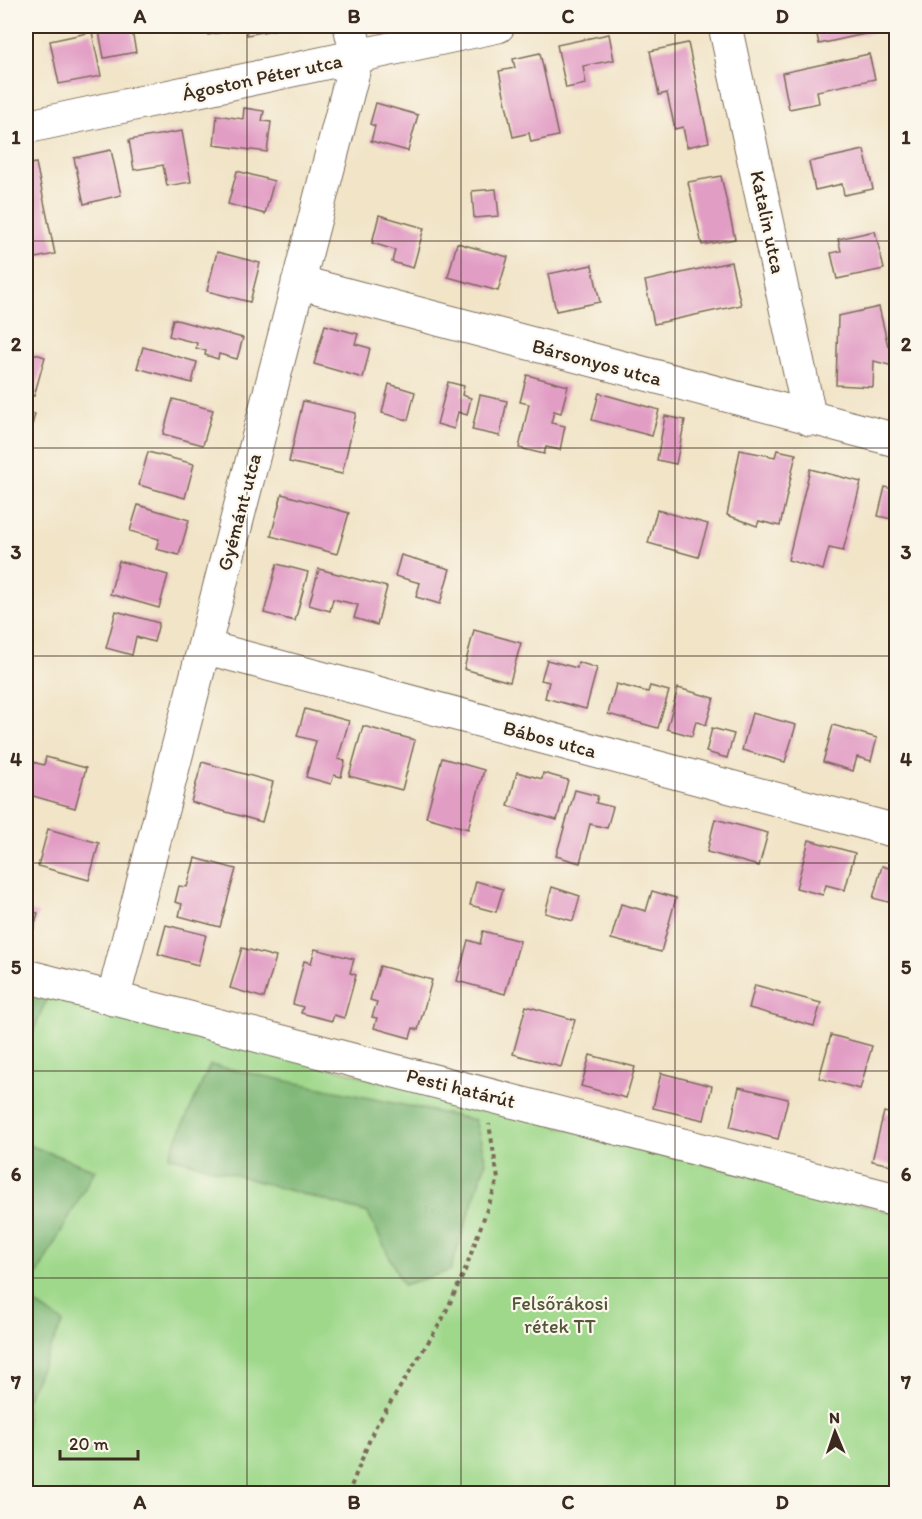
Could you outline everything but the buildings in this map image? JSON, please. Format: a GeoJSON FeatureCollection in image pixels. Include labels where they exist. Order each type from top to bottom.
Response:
{"type":"FeatureCollection","features":[{"type":"Feature","properties":{"kind":"street","name":"Ágoston Péter utca"},"geometry":{"type":"LineString","coordinates":[[26,127],[353,41],[498,26]]}},
{"type":"Feature","properties":{"kind":"street","name":"Katalin utca"},"geometry":{"type":"LineString","coordinates":[[725,26],[810,419]]}},
{"type":"Feature","properties":{"kind":"street","name":"Gyémánt utca"},"geometry":{"type":"LineString","coordinates":[[113,999],[298,282],[353,41]]}},
{"type":"Feature","properties":{"kind":"street","name":"Bársonyos utca"},"geometry":{"type":"LineString","coordinates":[[298,282],[810,419],[897,440]]}},
{"type":"Feature","properties":{"kind":"street","name":"Bábos utca"},"geometry":{"type":"LineString","coordinates":[[204,647],[897,831]]}},
{"type":"Feature","properties":{"kind":"street","name":"Pesti határút"},"geometry":{"type":"LineString","coordinates":[[26,976],[897,1200]]}},
{"type":"Feature","properties":{"kind":"path"},"geometry":{"type":"LineString","coordinates":[[348,1494],[374,1428],[446,1310],[464,1273],[498,1179],[493,1140],[483,1094]]}},
{"type":"Feature","properties":{"kind":"green space"},"geometry":{"type":"Polygon","coordinates":[[[26,989],[48,995],[26,1049],[26,989]]]}},
{"type":"Feature","properties":{"kind":"green space","name":"Felsőrákosi rétek TT"},"geometry":{"type":"Polygon","coordinates":[[[48,995],[896,1213],[896,1493],[26,1494],[26,1049],[48,995]]]}},
{"type":"Feature","properties":{"kind":"green space"},"geometry":{"type":"Polygon","coordinates":[[[210,1065],[475,1120],[486,1162],[450,1271],[403,1285],[368,1213],[169,1156],[210,1065]]]}},
{"type":"Feature","properties":{"kind":"green space"},"geometry":{"type":"Polygon","coordinates":[[[26,1144],[95,1170],[26,1295],[26,1144]]]}},
{"type":"Feature","properties":{"kind":"green space"},"geometry":{"type":"Polygon","coordinates":[[[26,1298],[63,1322],[26,1400],[26,1298]]]}}]}
